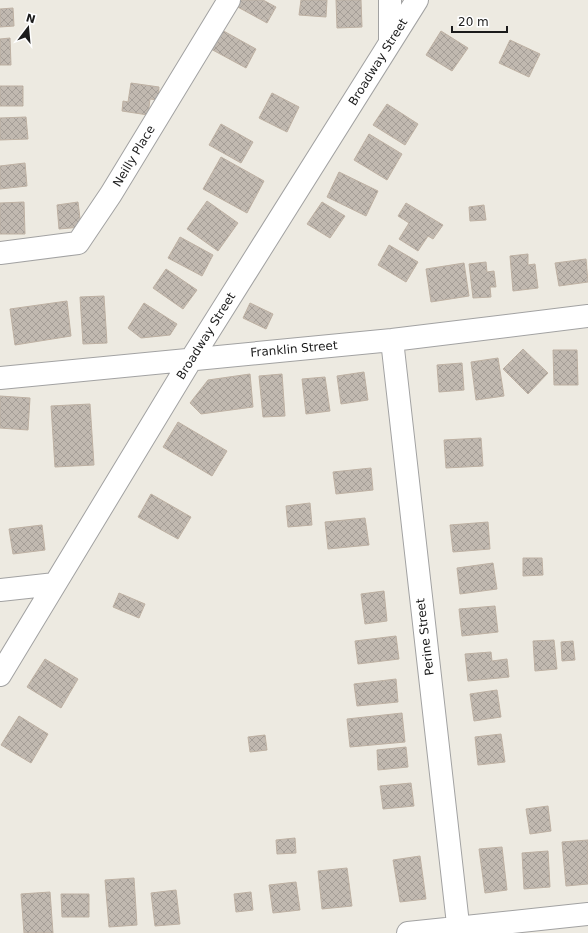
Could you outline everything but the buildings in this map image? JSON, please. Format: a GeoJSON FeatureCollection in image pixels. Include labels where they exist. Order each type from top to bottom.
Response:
{"type":"FeatureCollection","features":[{"type":"Feature","properties":{"kind":"street","name":"Neilly Place"},"geometry":{"type":"LineString","coordinates":[[0,253],[78,243],[111,194],[229,0]]}},
{"type":"Feature","properties":{"kind":"street"},"geometry":{"type":"LineString","coordinates":[[390,0],[390,43]]}},
{"type":"Feature","properties":{"kind":"street","name":"Broadway Street"},"geometry":{"type":"LineString","coordinates":[[0,675],[192,358],[417,0]]}},
{"type":"Feature","properties":{"kind":"street","name":"Franklin Street"},"geometry":{"type":"LineString","coordinates":[[0,378],[192,358],[392,340],[588,316]]}},
{"type":"Feature","properties":{"kind":"street","name":"Perine Street"},"geometry":{"type":"LineString","coordinates":[[392,340],[459,930]]}},
{"type":"Feature","properties":{"kind":"street"},"geometry":{"type":"LineString","coordinates":[[0,590],[55,584]]}},
{"type":"Feature","properties":{"kind":"street"},"geometry":{"type":"LineString","coordinates":[[408,933],[459,930],[588,914]]}}]}
